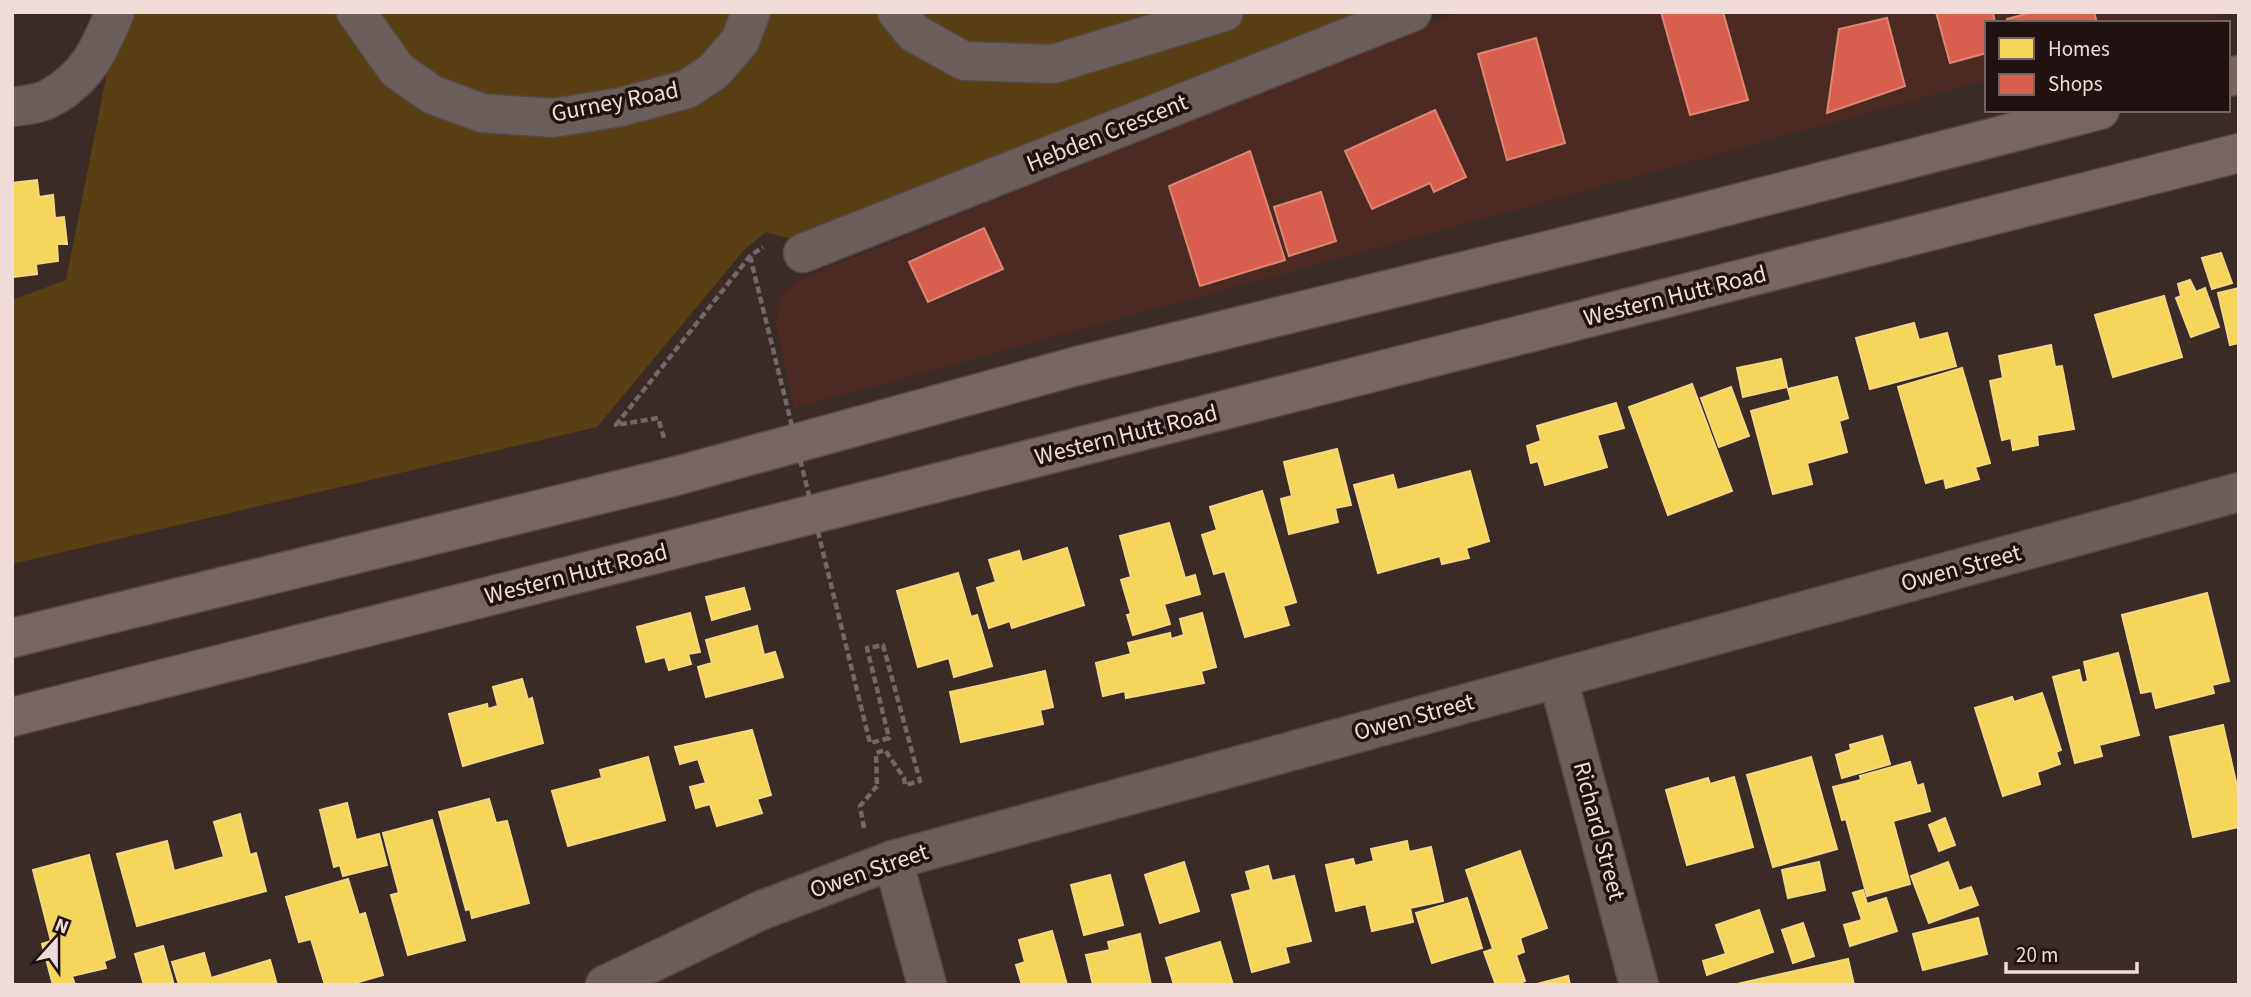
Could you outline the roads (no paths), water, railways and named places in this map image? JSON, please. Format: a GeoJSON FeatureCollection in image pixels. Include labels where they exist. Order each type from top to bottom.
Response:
{"type":"FeatureCollection","features":[{"type":"Feature","properties":{"kind":"highway"},"geometry":{"type":"LineString","coordinates":[[12,638],[676,476],[1077,366],[1697,214],[2093,112]]}},
{"type":"Feature","properties":{"kind":"highway","name":"Western Hutt Road"},"geometry":{"type":"LineString","coordinates":[[12,717],[2239,153]]}},
{"type":"Feature","properties":{"kind":"street"},"geometry":{"type":"LineString","coordinates":[[12,107],[48,100],[80,76],[100,50],[115,12]]}},
{"type":"Feature","properties":{"kind":"street","name":"Gurney Road"},"geometry":{"type":"LineString","coordinates":[[356,12],[397,70],[433,95],[482,113],[553,118],[621,107],[687,89],[714,71],[740,41],[751,12]]}},
{"type":"Feature","properties":{"kind":"street"},"geometry":{"type":"LineString","coordinates":[[897,12],[914,33],[964,61],[1053,64],[1224,12]]}},
{"type":"Feature","properties":{"kind":"street","name":"Hebden Crescent"},"geometry":{"type":"LineString","coordinates":[[803,253],[1412,12]]}},
{"type":"Feature","properties":{"kind":"street","name":"Owen Street"},"geometry":{"type":"LineString","coordinates":[[605,985],[762,910],[893,860],[2239,492]]}},
{"type":"Feature","properties":{"kind":"street","name":"Richard Street"},"geometry":{"type":"LineString","coordinates":[[1558,678],[1639,985]]}},
{"type":"Feature","properties":{"kind":"street"},"geometry":{"type":"LineString","coordinates":[[893,860],[927,985]]}}]}
